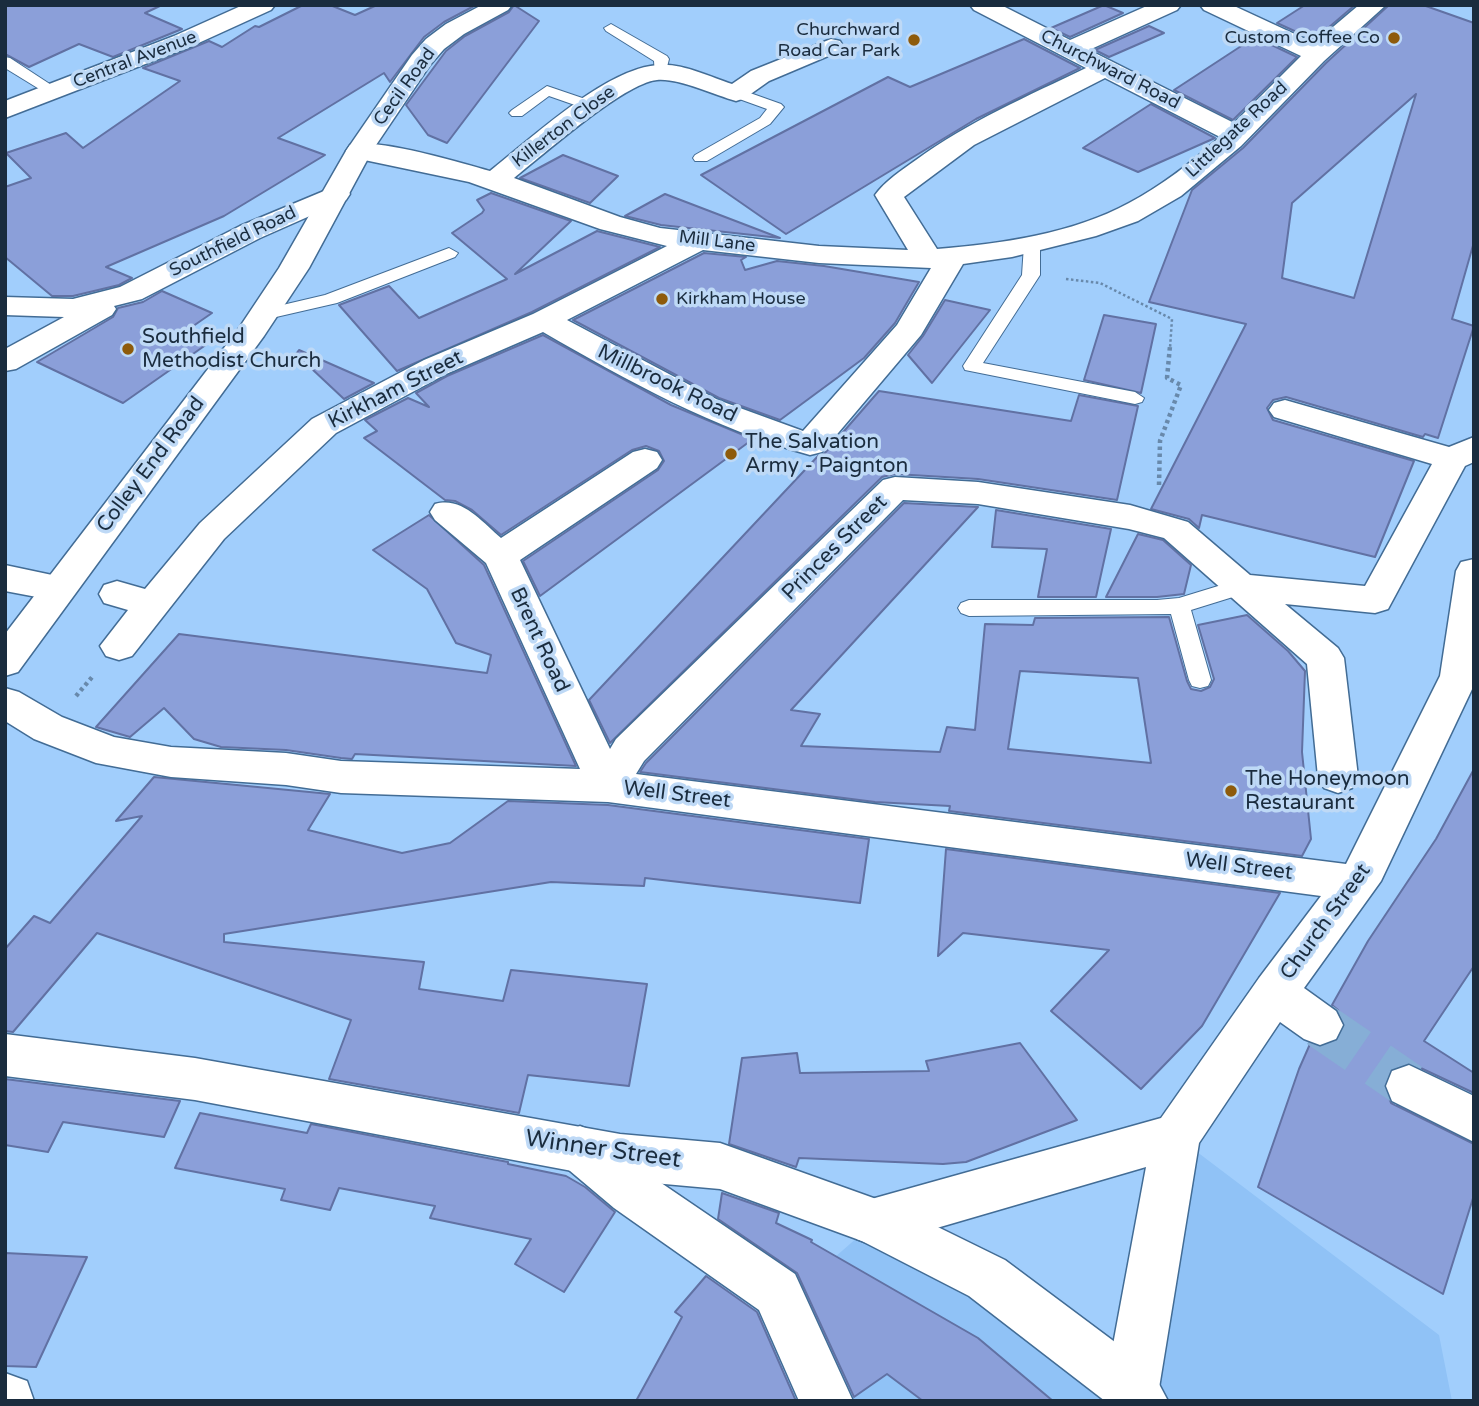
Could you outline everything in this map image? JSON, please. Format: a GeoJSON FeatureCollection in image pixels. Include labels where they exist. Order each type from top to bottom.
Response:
{"type":"FeatureCollection","features":[{"type":"Feature","properties":{"kind":"street","name":"Central Avenue"},"geometry":{"type":"LineString","coordinates":[[5,110],[183,41],[263,5]]}},
{"type":"Feature","properties":{"kind":"street","name":"Cecil Road"},"geometry":{"type":"LineString","coordinates":[[335,194],[359,151],[410,75],[435,44],[455,29],[500,5]]}},
{"type":"Feature","properties":{"kind":"street","name":"Churchward Road"},"geometry":{"type":"LineString","coordinates":[[982,5],[1237,135]]}},
{"type":"Feature","properties":{"kind":"street"},"geometry":{"type":"LineString","coordinates":[[1071,49],[1168,5]]}},
{"type":"Feature","properties":{"kind":"street"},"geometry":{"type":"LineString","coordinates":[[1212,5],[1319,55]]}},
{"type":"Feature","properties":{"kind":"street","name":"Littlegate Road"},"geometry":{"type":"LineString","coordinates":[[1084,231],[1139,210],[1192,174],[1237,135],[1353,20],[1374,5]]}},
{"type":"Feature","properties":{"kind":"street"},"geometry":{"type":"LineString","coordinates":[[660,72],[736,93],[760,76],[831,47]]}},
{"type":"Feature","properties":{"kind":"street"},"geometry":{"type":"LineString","coordinates":[[940,259],[889,195],[915,172],[984,128],[1105,68]]}},
{"type":"Feature","properties":{"kind":"street","name":"Killerton Close"},"geometry":{"type":"LineString","coordinates":[[494,181],[613,89],[638,76],[660,72]]}},
{"type":"Feature","properties":{"kind":"street","name":"Mill Lane"},"geometry":{"type":"LineString","coordinates":[[359,151],[439,165],[494,181],[650,235],[841,258],[940,259],[1032,245],[1084,231]]}},
{"type":"Feature","properties":{"kind":"street","name":"Southfield Road"},"geometry":{"type":"LineString","coordinates":[[5,362],[131,292],[250,232],[335,194]]}},
{"type":"Feature","properties":{"kind":"street","name":"Colley End Road"},"geometry":{"type":"LineString","coordinates":[[5,662],[263,315],[294,268],[335,194]]}},
{"type":"Feature","properties":{"kind":"street","name":"Kirkham Street"},"geometry":{"type":"LineString","coordinates":[[119,646],[212,531],[324,426],[435,367],[544,320],[701,240]]}},
{"type":"Feature","properties":{"kind":"street","name":"Millbrook Road"},"geometry":{"type":"LineString","coordinates":[[544,320],[646,378],[774,435],[810,444],[910,329],[940,259]]}},
{"type":"Feature","properties":{"kind":"street","name":"Southfield Road"},"geometry":{"type":"LineString","coordinates":[[5,306],[73,308],[131,292]]}},
{"type":"Feature","properties":{"kind":"street"},"geometry":{"type":"LineString","coordinates":[[1241,587],[1376,600],[1463,453],[1285,410]]}},
{"type":"Feature","properties":{"kind":"street"},"geometry":{"type":"LineString","coordinates":[[500,556],[645,460]]}},
{"type":"Feature","properties":{"kind":"street","name":"Princes Street"},"geometry":{"type":"LineString","coordinates":[[608,786],[630,750],[895,488],[978,494],[1130,517],[1176,530],[1325,658],[1338,777]]}},
{"type":"Feature","properties":{"kind":"street","name":"Brent Road"},"geometry":{"type":"LineString","coordinates":[[447,512],[500,556],[608,786]]}},
{"type":"Feature","properties":{"kind":"street","name":"Church Street"},"geometry":{"type":"LineString","coordinates":[[1137,1394],[1176,1136],[1275,992],[1357,883],[1466,679],[1474,571]]}},
{"type":"Feature","properties":{"kind":"street"},"geometry":{"type":"LineString","coordinates":[[5,578],[58,588]]}},
{"type":"Feature","properties":{"kind":"street"},"geometry":{"type":"LineString","coordinates":[[117,593],[153,604]]}},
{"type":"Feature","properties":{"kind":"street","name":"Well Street"},"geometry":{"type":"LineString","coordinates":[[5,702],[48,728],[110,752],[171,762],[286,769],[341,776],[608,786],[1357,883]]}},
{"type":"Feature","properties":{"kind":"street"},"geometry":{"type":"LineString","coordinates":[[1275,992],[1320,1025]]}},
{"type":"Feature","properties":{"kind":"street","name":"Winner Street"},"geometry":{"type":"LineString","coordinates":[[5,1055],[195,1079],[620,1157],[720,1166],[875,1222],[987,1278],[1137,1394]]}},
{"type":"Feature","properties":{"kind":"street"},"geometry":{"type":"LineString","coordinates":[[1409,1086],[1474,1119]]}},
{"type":"Feature","properties":{"kind":"street"},"geometry":{"type":"LineString","coordinates":[[875,1222],[1176,1136]]}},
{"type":"Feature","properties":{"kind":"street"},"geometry":{"type":"LineString","coordinates":[[580,1149],[631,1191],[777,1292],[826,1401]]}},
{"type":"Feature","properties":{"kind":"lane"},"geometry":{"type":"LineString","coordinates":[[611,28],[662,59],[660,72]]}},
{"type":"Feature","properties":{"kind":"lane"},"geometry":{"type":"LineString","coordinates":[[5,61],[54,92]]}},
{"type":"Feature","properties":{"kind":"lane"},"geometry":{"type":"LineString","coordinates":[[517,113],[547,90],[592,106]]}},
{"type":"Feature","properties":{"kind":"lane"},"geometry":{"type":"LineString","coordinates":[[701,158],[765,121],[776,107],[736,93]]}},
{"type":"Feature","properties":{"kind":"lane"},"geometry":{"type":"LineString","coordinates":[[1032,245],[1031,275],[972,366],[1135,398]]}},
{"type":"Feature","properties":{"kind":"lane"},"geometry":{"type":"LineString","coordinates":[[263,315],[331,299],[449,253]]}},
{"type":"Feature","properties":{"kind":"lane"},"geometry":{"type":"LineString","coordinates":[[969,608],[1180,606],[1241,587]]}},
{"type":"Feature","properties":{"kind":"lane"},"geometry":{"type":"LineString","coordinates":[[1180,606],[1200,680]]}},
{"type":"Feature","properties":{"kind":"path"},"geometry":{"type":"LineString","coordinates":[[48,728],[119,646]]}},
{"type":"Feature","properties":{"kind":"shaded area"},"geometry":{"type":"Polygon","coordinates":[[[1176,1136],[1439,1335],[1452,1401],[841,1401],[794,1293],[875,1222],[1132,1387],[1176,1136]]]}},
{"type":"Feature","properties":{"kind":"building"},"geometry":{"type":"Polygon","coordinates":[[[5,5],[162,5],[145,13],[182,29],[113,57],[79,44],[29,67],[5,54],[5,5]]]}},
{"type":"Feature","properties":{"kind":"building"},"geometry":{"type":"Polygon","coordinates":[[[303,5],[330,5],[355,15],[377,5],[476,5],[444,22],[424,37],[390,82],[384,73],[278,138],[325,155],[224,216],[106,267],[132,278],[119,285],[73,296],[52,296],[5,257],[5,187],[31,178],[6,153],[66,133],[83,148],[180,81],[143,68],[209,41],[222,47],[255,26],[259,27],[303,5]]]}},
{"type":"Feature","properties":{"kind":"building"},"geometry":{"type":"Polygon","coordinates":[[[514,5],[539,21],[447,143],[428,135],[406,105],[446,51],[465,36],[509,12],[514,5]]]}},
{"type":"Feature","properties":{"kind":"building"},"geometry":{"type":"Polygon","coordinates":[[[1104,5],[1123,13],[1070,37],[1051,28],[1104,5]]]}},
{"type":"Feature","properties":{"kind":"building"},"geometry":{"type":"Polygon","coordinates":[[[1305,5],[1355,5],[1314,40],[1277,23],[1305,5]]]}},
{"type":"Feature","properties":{"kind":"building"},"geometry":{"type":"Polygon","coordinates":[[[1389,5],[1423,5],[1474,23],[1474,242],[1452,319],[1474,326],[1438,438],[1425,434],[1423,437],[1286,397],[1273,400],[1267,408],[1273,420],[1414,461],[1375,557],[1202,515],[1199,528],[1189,519],[1151,509],[1246,324],[1149,302],[1192,190],[1243,148],[1326,63],[1389,5]],[[1416,94],[1292,203],[1282,278],[1354,298],[1416,94]]]}},
{"type":"Feature","properties":{"kind":"building"},"geometry":{"type":"Polygon","coordinates":[[[1149,26],[1164,33],[1109,57],[1095,50],[1149,26]]]}},
{"type":"Feature","properties":{"kind":"building"},"geometry":{"type":"Polygon","coordinates":[[[1255,37],[1297,57],[1233,120],[1174,90],[1255,37]]]}},
{"type":"Feature","properties":{"kind":"building"},"geometry":{"type":"Polygon","coordinates":[[[1024,39],[1080,68],[976,119],[786,234],[701,175],[888,77],[910,87],[1024,39]]]}},
{"type":"Feature","properties":{"kind":"building"},"geometry":{"type":"Polygon","coordinates":[[[1151,104],[1215,138],[1138,172],[1083,148],[1151,104]]]}},
{"type":"Feature","properties":{"kind":"building"},"geometry":{"type":"Polygon","coordinates":[[[563,155],[618,176],[590,203],[520,178],[563,155]]]}},
{"type":"Feature","properties":{"kind":"building"},"geometry":{"type":"Polygon","coordinates":[[[491,193],[571,221],[515,274],[597,231],[660,247],[532,312],[397,371],[339,305],[389,286],[419,318],[507,279],[452,233],[482,213],[484,210],[477,200],[491,193]]]}},
{"type":"Feature","properties":{"kind":"building"},"geometry":{"type":"Polygon","coordinates":[[[665,194],[780,238],[661,225],[625,216],[665,194]]]}},
{"type":"Feature","properties":{"kind":"building"},"geometry":{"type":"Polygon","coordinates":[[[704,253],[746,257],[741,260],[745,270],[777,261],[919,282],[895,323],[864,358],[780,420],[719,398],[573,320],[704,253]]]}},
{"type":"Feature","properties":{"kind":"building","name":"Southfield Methodist Church"},"geometry":{"type":"Polygon","coordinates":[[[162,291],[212,313],[186,331],[210,342],[123,403],[37,362],[113,317],[118,308],[143,302],[162,291]]]}},
{"type":"Feature","properties":{"kind":"building"},"geometry":{"type":"Polygon","coordinates":[[[945,300],[990,310],[932,383],[908,355],[945,300]]]}},
{"type":"Feature","properties":{"kind":"building"},"geometry":{"type":"Polygon","coordinates":[[[1104,315],[1156,324],[1141,393],[1084,380],[1104,315]]]}},
{"type":"Feature","properties":{"kind":"building"},"geometry":{"type":"Polygon","coordinates":[[[543,335],[671,405],[753,439],[540,596],[523,561],[658,470],[664,461],[659,451],[646,446],[632,450],[501,535],[472,510],[455,501],[445,500],[364,438],[377,431],[365,420],[408,398],[429,407],[416,393],[447,376],[543,335]]]}},
{"type":"Feature","properties":{"kind":"building"},"geometry":{"type":"Polygon","coordinates":[[[299,350],[374,383],[344,399],[296,354],[299,350]]]}},
{"type":"Feature","properties":{"kind":"building"},"geometry":{"type":"Polygon","coordinates":[[[879,391],[1071,421],[1079,395],[1138,406],[1117,500],[978,479],[895,474],[882,477],[610,743],[589,700],[818,456],[824,454],[879,391]]]}},
{"type":"Feature","properties":{"kind":"building"},"geometry":{"type":"Polygon","coordinates":[[[904,503],[978,507],[791,710],[820,714],[801,746],[940,752],[947,727],[975,730],[985,624],[1033,625],[1035,618],[1169,617],[1187,681],[1191,689],[1201,691],[1210,687],[1214,679],[1198,625],[1247,615],[1288,651],[1305,671],[1302,752],[1311,839],[1302,856],[949,811],[950,806],[875,802],[640,772],[904,503]],[[1020,671],[1008,749],[1151,763],[1138,678],[1020,671]]]}},
{"type":"Feature","properties":{"kind":"building"},"geometry":{"type":"Polygon","coordinates":[[[996,510],[1111,529],[1096,597],[1038,597],[1047,549],[992,547],[996,510]]]}},
{"type":"Feature","properties":{"kind":"building"},"geometry":{"type":"Polygon","coordinates":[[[429,515],[484,565],[576,766],[355,754],[352,759],[286,750],[221,747],[194,739],[164,708],[130,737],[96,727],[179,634],[487,673],[491,655],[456,643],[427,589],[373,550],[429,515]]]}},
{"type":"Feature","properties":{"kind":"building"},"geometry":{"type":"Polygon","coordinates":[[[1138,534],[1163,540],[1191,565],[1184,594],[1106,597],[1138,534]]]}},
{"type":"Feature","properties":{"kind":"building"},"geometry":{"type":"Polygon","coordinates":[[[1474,769],[1474,966],[1424,1041],[1474,1073],[1474,1093],[1410,1063],[1391,1069],[1384,1085],[1391,1103],[1474,1144],[1474,1195],[1443,1294],[1258,1187],[1310,1044],[1321,1047],[1338,1040],[1345,1024],[1338,1010],[1332,1005],[1368,941],[1436,839],[1474,769]]]}},
{"type":"Feature","properties":{"kind":"building"},"geometry":{"type":"Polygon","coordinates":[[[154,777],[330,794],[308,830],[402,853],[450,843],[508,801],[608,805],[869,839],[860,903],[645,878],[644,886],[551,882],[224,934],[224,942],[424,962],[419,989],[503,1001],[511,970],[647,984],[629,1086],[528,1075],[519,1113],[329,1079],[351,1020],[97,933],[13,1032],[5,1031],[5,949],[34,916],[50,923],[142,816],[116,821],[154,777]]]}},
{"type":"Feature","properties":{"kind":"building"},"geometry":{"type":"Polygon","coordinates":[[[946,849],[1280,893],[1202,1026],[1141,1089],[1051,1011],[1109,950],[963,933],[938,956],[946,849]]]}},
{"type":"Feature","properties":{"kind":"building"},"geometry":{"type":"Polygon","coordinates":[[[1020,1043],[1077,1120],[966,1162],[943,1164],[799,1158],[796,1167],[729,1144],[742,1058],[797,1053],[800,1073],[929,1071],[926,1061],[1020,1043]]]}},
{"type":"Feature","properties":{"kind":"building"},"geometry":{"type":"Polygon","coordinates":[[[5,1079],[180,1101],[164,1137],[63,1122],[48,1152],[5,1145],[5,1079]]]}},
{"type":"Feature","properties":{"kind":"building"},"geometry":{"type":"Polygon","coordinates":[[[200,1113],[307,1133],[311,1124],[508,1162],[566,1176],[585,1187],[615,1212],[564,1292],[515,1264],[531,1239],[430,1218],[435,1206],[339,1188],[330,1210],[281,1200],[285,1189],[175,1168],[200,1113]]]}},
{"type":"Feature","properties":{"kind":"building"},"geometry":{"type":"Polygon","coordinates":[[[722,1193],[779,1213],[776,1223],[812,1240],[811,1242],[978,1338],[1053,1401],[923,1401],[887,1374],[854,1397],[797,1273],[718,1219],[722,1193]]]}},
{"type":"Feature","properties":{"kind":"building"},"geometry":{"type":"Polygon","coordinates":[[[5,1253],[87,1257],[36,1367],[5,1366],[5,1253]]]}},
{"type":"Feature","properties":{"kind":"building"},"geometry":{"type":"Polygon","coordinates":[[[706,1276],[757,1312],[796,1401],[636,1401],[682,1317],[675,1312],[706,1276]]]}},
{"type":"Feature","properties":{"kind":"tunnel"},"geometry":{"type":"LineString","coordinates":[[1320,1025],[1409,1086]]}},
{"type":"Feature","properties":{"kind":"place","name":"Custom Coffee Co"},"geometry":{"type":"Point","coordinates":[1394,38]}},
{"type":"Feature","properties":{"kind":"place","name":"Churchward Road Car Park"},"geometry":{"type":"Point","coordinates":[914,40]}},
{"type":"Feature","properties":{"kind":"place","name":"Kirkham House"},"geometry":{"type":"Point","coordinates":[662,299]}},
{"type":"Feature","properties":{"kind":"place","name":"Southfield Methodist Church"},"geometry":{"type":"Point","coordinates":[128,349]}},
{"type":"Feature","properties":{"kind":"place","name":"The Salvation Army - Paignton"},"geometry":{"type":"Point","coordinates":[731,454]}},
{"type":"Feature","properties":{"kind":"place","name":"The Honeymoon Restaurant"},"geometry":{"type":"Point","coordinates":[1231,791]}}]}
